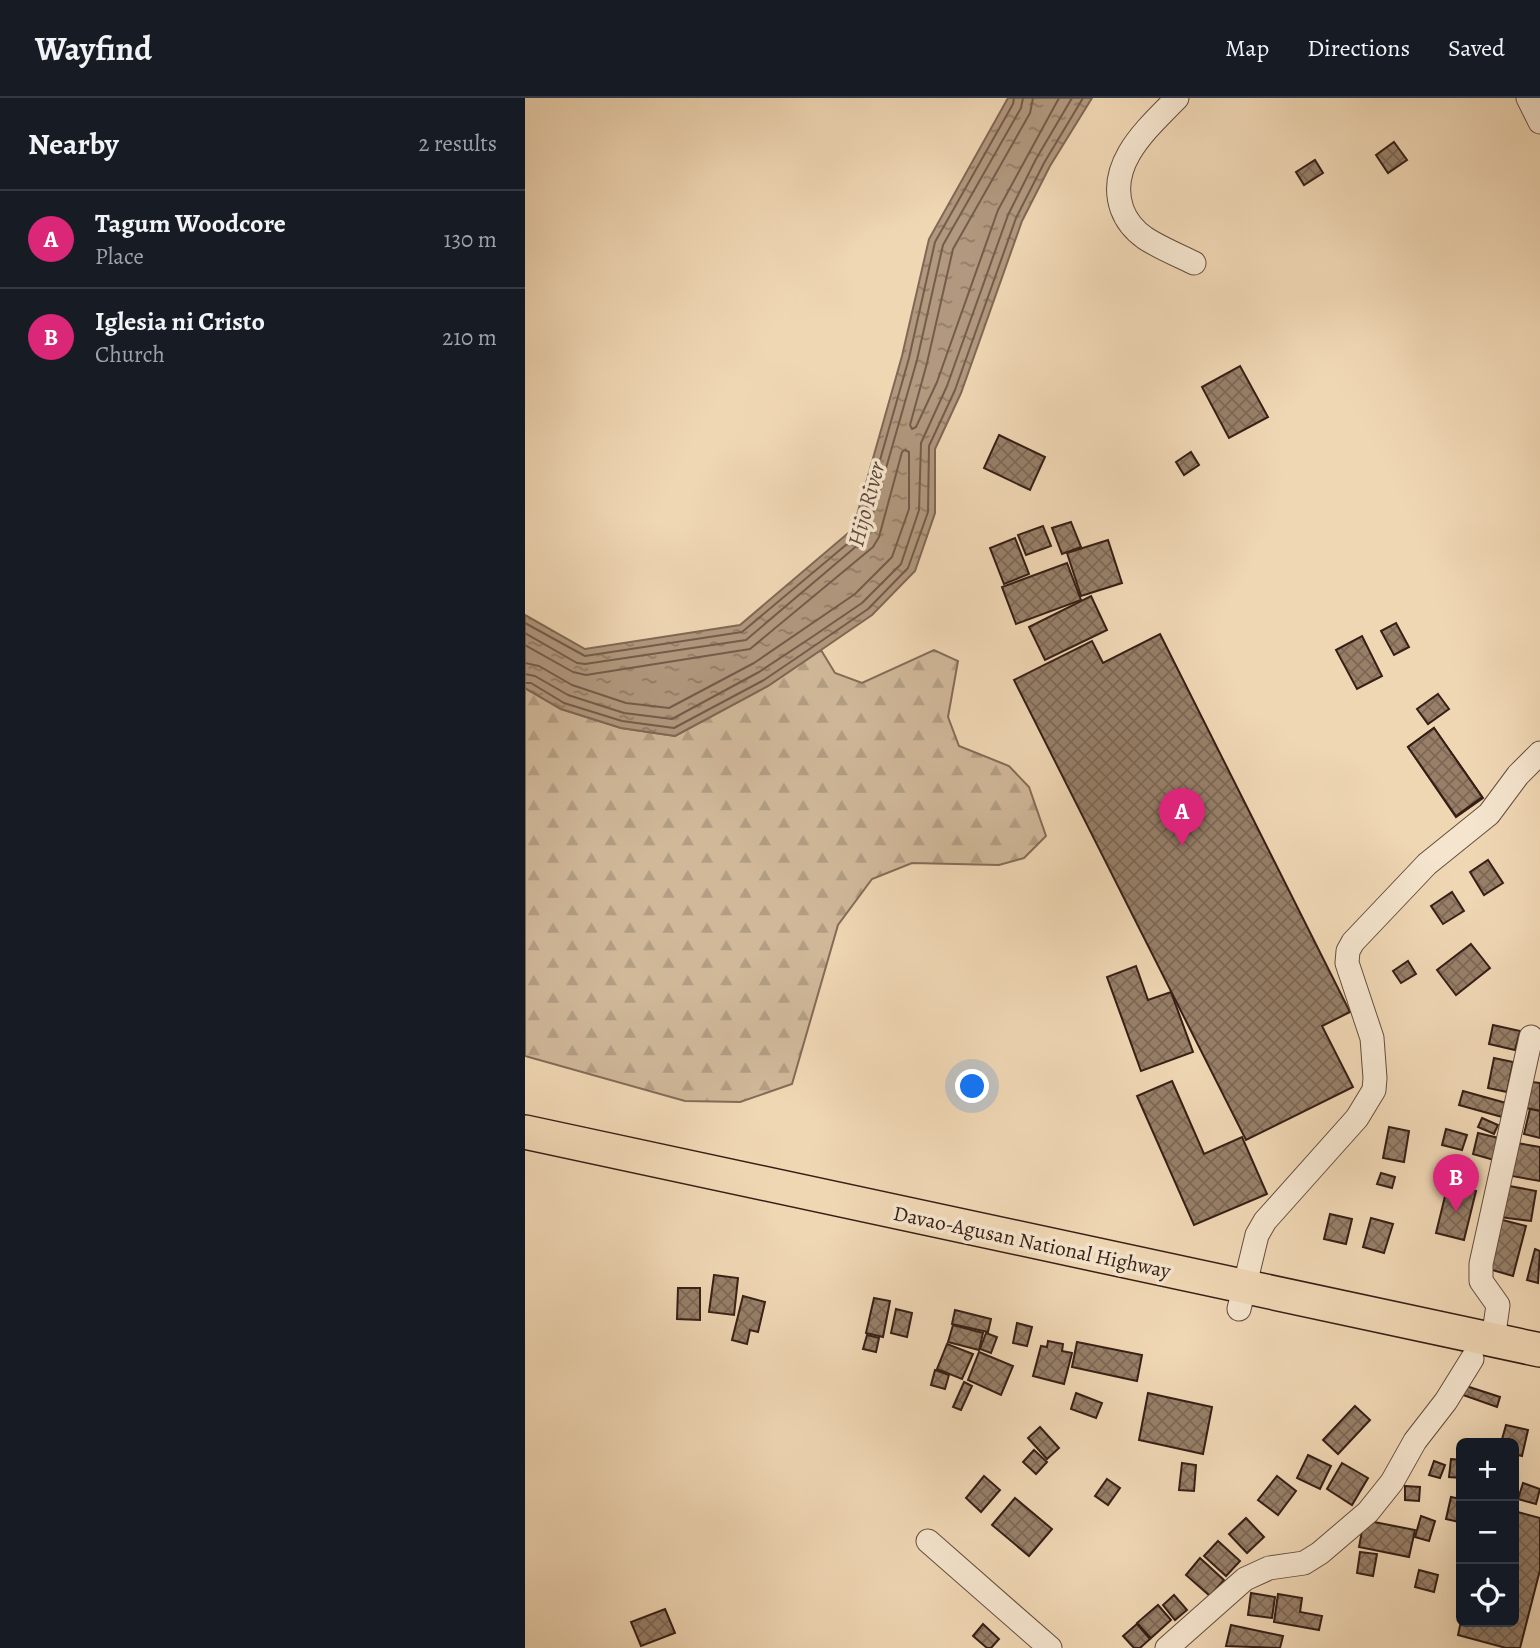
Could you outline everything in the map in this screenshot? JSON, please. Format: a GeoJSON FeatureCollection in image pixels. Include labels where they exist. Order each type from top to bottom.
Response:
{"type":"FeatureCollection","features":[{"type":"Feature","properties":{"kind":"highway","name":"Davao-Agusan National Highway"},"geometry":{"type":"LineString","coordinates":[[525,1132],[1241,1298]]}},
{"type":"Feature","properties":{"kind":"highway","name":"Davao-Agusan National Highway"},"geometry":{"type":"LineString","coordinates":[[525,1155],[1241,1298],[1483,1350],[1540,1373]]}},
{"type":"Feature","properties":{"kind":"highway","name":"Davao-Agusan National Highway"},"geometry":{"type":"LineString","coordinates":[[1483,1350],[1540,1350]]}},
{"type":"Feature","properties":{"kind":"street"},"geometry":{"type":"LineString","coordinates":[[1177,98],[1130,151],[1120,174],[1117,196],[1125,218],[1143,237],[1194,263]]}},
{"type":"Feature","properties":{"kind":"street"},"geometry":{"type":"LineString","coordinates":[[1528,98],[1540,122]]}},
{"type":"Feature","properties":{"kind":"street"},"geometry":{"type":"LineString","coordinates":[[1241,1298],[1257,1236],[1265,1221],[1357,1118],[1374,1090],[1371,1038],[1347,962],[1347,951],[1427,864],[1489,814],[1518,775],[1540,753]]}},
{"type":"Feature","properties":{"kind":"street"},"geometry":{"type":"LineString","coordinates":[[1167,1648],[1245,1579],[1269,1568],[1304,1563],[1320,1553],[1369,1511],[1392,1482],[1415,1441],[1483,1350],[1498,1305],[1481,1281],[1481,1264],[1531,1037]]}},
{"type":"Feature","properties":{"kind":"street"},"geometry":{"type":"LineString","coordinates":[[929,1541],[1050,1648]]}},
{"type":"Feature","properties":{"kind":"green space"},"geometry":{"type":"Polygon","coordinates":[[[821,650],[835,673],[862,683],[934,650],[958,661],[948,717],[959,746],[1009,766],[1029,787],[1046,836],[1024,858],[999,865],[912,863],[872,879],[838,925],[792,1084],[740,1102],[685,1101],[525,1056],[525,688],[561,709],[621,728],[675,736],[768,686],[821,650]]]}},
{"type":"Feature","properties":{"kind":"water","name":"Hijo River"},"geometry":{"type":"Polygon","coordinates":[[[1008,98],[1092,98],[1050,166],[1022,221],[961,393],[935,449],[935,513],[915,571],[872,615],[768,686],[675,736],[621,728],[561,709],[525,688],[525,615],[585,649],[740,625],[853,529],[902,356],[929,239],[1008,98]]]}},
{"type":"Feature","properties":{"kind":"building"},"geometry":{"type":"Polygon","coordinates":[[[1394,142],[1407,160],[1388,173],[1376,155],[1394,142]]]}},
{"type":"Feature","properties":{"kind":"building"},"geometry":{"type":"Polygon","coordinates":[[[1315,160],[1323,173],[1304,185],[1296,172],[1315,160]]]}},
{"type":"Feature","properties":{"kind":"building"},"geometry":{"type":"Polygon","coordinates":[[[1240,366],[1268,417],[1229,438],[1202,387],[1240,366]]]}},
{"type":"Feature","properties":{"kind":"building"},"geometry":{"type":"Polygon","coordinates":[[[999,435],[1045,457],[1030,490],[984,468],[999,435]]]}},
{"type":"Feature","properties":{"kind":"building"},"geometry":{"type":"Polygon","coordinates":[[[1191,452],[1199,465],[1184,475],[1176,462],[1191,452]]]}},
{"type":"Feature","properties":{"kind":"building"},"geometry":{"type":"Polygon","coordinates":[[[1071,522],[1081,547],[1062,554],[1052,528],[1071,522]]]}},
{"type":"Feature","properties":{"kind":"building"},"geometry":{"type":"Polygon","coordinates":[[[1043,526],[1051,546],[1026,555],[1018,535],[1043,526]]]}},
{"type":"Feature","properties":{"kind":"building"},"geometry":{"type":"Polygon","coordinates":[[[1015,538],[1029,574],[1004,584],[990,548],[1015,538]]]}},
{"type":"Feature","properties":{"kind":"building"},"geometry":{"type":"Polygon","coordinates":[[[1108,540],[1122,583],[1081,596],[1067,553],[1108,540]]]}},
{"type":"Feature","properties":{"kind":"building"},"geometry":{"type":"Polygon","coordinates":[[[1067,563],[1081,600],[1016,624],[1002,587],[1067,563]]]}},
{"type":"Feature","properties":{"kind":"building"},"geometry":{"type":"Polygon","coordinates":[[[1091,596],[1107,630],[1045,660],[1029,627],[1091,596]]]}},
{"type":"Feature","properties":{"kind":"building"},"geometry":{"type":"Polygon","coordinates":[[[1396,623],[1409,647],[1394,655],[1381,631],[1396,623]]]}},
{"type":"Feature","properties":{"kind":"building"},"geometry":{"type":"Polygon","coordinates":[[[1160,634],[1350,1012],[1322,1026],[1353,1087],[1246,1140],[1014,680],[1092,641],[1103,663],[1160,634]]]}},
{"type":"Feature","properties":{"kind":"building"},"geometry":{"type":"Polygon","coordinates":[[[1362,636],[1382,676],[1357,689],[1336,650],[1362,636]]]}},
{"type":"Feature","properties":{"kind":"building"},"geometry":{"type":"Polygon","coordinates":[[[1438,694],[1449,709],[1428,724],[1417,709],[1438,694]]]}},
{"type":"Feature","properties":{"kind":"building"},"geometry":{"type":"Polygon","coordinates":[[[1434,728],[1483,798],[1456,817],[1408,747],[1434,728]]]}},
{"type":"Feature","properties":{"kind":"building"},"geometry":{"type":"Polygon","coordinates":[[[1434,728],[1482,797],[1456,816],[1408,747],[1434,728]]]}},
{"type":"Feature","properties":{"kind":"building"},"geometry":{"type":"Polygon","coordinates":[[[1488,860],[1503,883],[1484,895],[1470,872],[1488,860]]]}},
{"type":"Feature","properties":{"kind":"building"},"geometry":{"type":"Polygon","coordinates":[[[1452,892],[1464,911],[1443,924],[1431,906],[1452,892]]]}},
{"type":"Feature","properties":{"kind":"building"},"geometry":{"type":"Polygon","coordinates":[[[1471,944],[1490,968],[1456,995],[1437,970],[1471,944]]]}},
{"type":"Feature","properties":{"kind":"building"},"geometry":{"type":"Polygon","coordinates":[[[1408,961],[1416,974],[1401,983],[1393,971],[1408,961]]]}},
{"type":"Feature","properties":{"kind":"building"},"geometry":{"type":"Polygon","coordinates":[[[1136,966],[1148,1000],[1171,992],[1193,1052],[1141,1071],[1107,977],[1136,966]]]}},
{"type":"Feature","properties":{"kind":"building"},"geometry":{"type":"Polygon","coordinates":[[[1493,1025],[1520,1031],[1515,1050],[1489,1044],[1493,1025]]]}},
{"type":"Feature","properties":{"kind":"building"},"geometry":{"type":"Polygon","coordinates":[[[1494,1058],[1513,1062],[1507,1092],[1488,1088],[1494,1058]]]}},
{"type":"Feature","properties":{"kind":"building"},"geometry":{"type":"Polygon","coordinates":[[[1172,1081],[1204,1154],[1242,1137],[1267,1194],[1194,1225],[1137,1096],[1172,1081]]]}},
{"type":"Feature","properties":{"kind":"building"},"geometry":{"type":"Polygon","coordinates":[[[1532,1082],[1540,1083],[1540,1111],[1526,1108],[1532,1082]]]}},
{"type":"Feature","properties":{"kind":"building"},"geometry":{"type":"Polygon","coordinates":[[[1463,1091],[1506,1103],[1502,1117],[1459,1105],[1463,1091]]]}},
{"type":"Feature","properties":{"kind":"building"},"geometry":{"type":"Polygon","coordinates":[[[1530,1109],[1540,1111],[1540,1138],[1524,1134],[1530,1109]]]}},
{"type":"Feature","properties":{"kind":"building"},"geometry":{"type":"Polygon","coordinates":[[[1482,1118],[1498,1125],[1494,1134],[1478,1127],[1482,1118]]]}},
{"type":"Feature","properties":{"kind":"building"},"geometry":{"type":"Polygon","coordinates":[[[1389,1127],[1409,1131],[1404,1162],[1383,1158],[1389,1127]]]}},
{"type":"Feature","properties":{"kind":"building"},"geometry":{"type":"Polygon","coordinates":[[[1446,1129],[1467,1135],[1462,1150],[1442,1145],[1446,1129]]]}},
{"type":"Feature","properties":{"kind":"building"},"geometry":{"type":"Polygon","coordinates":[[[1478,1133],[1499,1138],[1494,1160],[1473,1154],[1478,1133]]]}},
{"type":"Feature","properties":{"kind":"building"},"geometry":{"type":"Polygon","coordinates":[[[1517,1143],[1540,1147],[1540,1181],[1512,1176],[1517,1143]]]}},
{"type":"Feature","properties":{"kind":"building"},"geometry":{"type":"Polygon","coordinates":[[[1381,1173],[1395,1177],[1392,1188],[1377,1184],[1381,1173]]]}},
{"type":"Feature","properties":{"kind":"building"},"geometry":{"type":"Polygon","coordinates":[[[1448,1184],[1476,1191],[1464,1240],[1436,1233],[1448,1184]]]}},
{"type":"Feature","properties":{"kind":"building"},"geometry":{"type":"Polygon","coordinates":[[[1504,1185],[1536,1191],[1531,1221],[1499,1217],[1504,1185]]]}},
{"type":"Feature","properties":{"kind":"building"},"geometry":{"type":"Polygon","coordinates":[[[1330,1214],[1352,1219],[1346,1244],[1324,1239],[1330,1214]]]}},
{"type":"Feature","properties":{"kind":"building"},"geometry":{"type":"Polygon","coordinates":[[[1371,1218],[1393,1224],[1384,1253],[1363,1247],[1371,1218]]]}},
{"type":"Feature","properties":{"kind":"building"},"geometry":{"type":"Polygon","coordinates":[[[1495,1218],[1526,1226],[1513,1276],[1482,1267],[1495,1218]]]}},
{"type":"Feature","properties":{"kind":"building"},"geometry":{"type":"Polygon","coordinates":[[[1535,1249],[1540,1251],[1538,1283],[1527,1280],[1535,1249]]]}},
{"type":"Feature","properties":{"kind":"building"},"geometry":{"type":"Polygon","coordinates":[[[714,1275],[738,1278],[734,1315],[709,1312],[714,1275]]]}},
{"type":"Feature","properties":{"kind":"building"},"geometry":{"type":"Polygon","coordinates":[[[678,1288],[700,1288],[700,1320],[677,1319],[678,1288]]]}},
{"type":"Feature","properties":{"kind":"building"},"geometry":{"type":"Polygon","coordinates":[[[743,1296],[765,1302],[758,1332],[750,1330],[747,1344],[732,1340],[743,1296]]]}},
{"type":"Feature","properties":{"kind":"building"},"geometry":{"type":"Polygon","coordinates":[[[874,1298],[890,1301],[883,1337],[866,1333],[874,1298]]]}},
{"type":"Feature","properties":{"kind":"building"},"geometry":{"type":"Polygon","coordinates":[[[896,1309],[912,1313],[907,1337],[891,1333],[896,1309]]]}},
{"type":"Feature","properties":{"kind":"building"},"geometry":{"type":"Polygon","coordinates":[[[955,1310],[991,1319],[988,1332],[952,1324],[955,1310]]]}},
{"type":"Feature","properties":{"kind":"building"},"geometry":{"type":"Polygon","coordinates":[[[1017,1323],[1032,1327],[1027,1346],[1013,1343],[1017,1323]]]}},
{"type":"Feature","properties":{"kind":"building"},"geometry":{"type":"Polygon","coordinates":[[[953,1325],[983,1333],[979,1350],[948,1342],[953,1325]]]}},
{"type":"Feature","properties":{"kind":"building"},"geometry":{"type":"Polygon","coordinates":[[[986,1333],[997,1337],[991,1353],[980,1349],[986,1333]]]}},
{"type":"Feature","properties":{"kind":"building"},"geometry":{"type":"Polygon","coordinates":[[[867,1335],[879,1338],[876,1352],[863,1349],[867,1335]]]}},
{"type":"Feature","properties":{"kind":"building"},"geometry":{"type":"Polygon","coordinates":[[[1048,1341],[1063,1344],[1062,1351],[1072,1353],[1064,1384],[1033,1376],[1041,1346],[1047,1347],[1048,1341]]]}},
{"type":"Feature","properties":{"kind":"building"},"geometry":{"type":"Polygon","coordinates":[[[1077,1342],[1142,1355],[1137,1381],[1072,1367],[1077,1342]]]}},
{"type":"Feature","properties":{"kind":"building"},"geometry":{"type":"Polygon","coordinates":[[[947,1344],[973,1354],[962,1379],[937,1369],[947,1344]]]}},
{"type":"Feature","properties":{"kind":"building"},"geometry":{"type":"Polygon","coordinates":[[[979,1352],[1013,1366],[1001,1395],[968,1380],[979,1352]]]}},
{"type":"Feature","properties":{"kind":"building"},"geometry":{"type":"Polygon","coordinates":[[[935,1370],[949,1375],[945,1389],[931,1385],[935,1370]]]}},
{"type":"Feature","properties":{"kind":"building"},"geometry":{"type":"Polygon","coordinates":[[[964,1382],[972,1386],[961,1410],[953,1407],[964,1382]]]}},
{"type":"Feature","properties":{"kind":"building"},"geometry":{"type":"Polygon","coordinates":[[[1463,1385],[1500,1397],[1497,1407],[1460,1394],[1463,1385]]]}},
{"type":"Feature","properties":{"kind":"building"},"geometry":{"type":"Polygon","coordinates":[[[1076,1393],[1102,1403],[1096,1418],[1071,1409],[1076,1393]]]}},
{"type":"Feature","properties":{"kind":"building"},"geometry":{"type":"Polygon","coordinates":[[[1148,1393],[1212,1407],[1203,1454],[1139,1440],[1148,1393]]]}},
{"type":"Feature","properties":{"kind":"building"},"geometry":{"type":"Polygon","coordinates":[[[1355,1406],[1370,1420],[1338,1454],[1323,1440],[1355,1406]]]}},
{"type":"Feature","properties":{"kind":"building"},"geometry":{"type":"Polygon","coordinates":[[[1506,1425],[1528,1430],[1522,1456],[1519,1455],[1519,1438],[1502,1438],[1506,1425]]]}},
{"type":"Feature","properties":{"kind":"building"},"geometry":{"type":"Polygon","coordinates":[[[1040,1427],[1059,1448],[1047,1459],[1028,1438],[1040,1427]]]}},
{"type":"Feature","properties":{"kind":"building"},"geometry":{"type":"Polygon","coordinates":[[[1034,1450],[1047,1462],[1036,1474],[1023,1462],[1034,1450]]]}},
{"type":"Feature","properties":{"kind":"building"},"geometry":{"type":"Polygon","coordinates":[[[1308,1455],[1331,1466],[1320,1489],[1297,1478],[1308,1455]]]}},
{"type":"Feature","properties":{"kind":"building"},"geometry":{"type":"Polygon","coordinates":[[[1451,1459],[1456,1460],[1456,1478],[1449,1477],[1451,1459]]]}},
{"type":"Feature","properties":{"kind":"building"},"geometry":{"type":"Polygon","coordinates":[[[1434,1461],[1445,1465],[1440,1478],[1429,1475],[1434,1461]]]}},
{"type":"Feature","properties":{"kind":"building"},"geometry":{"type":"Polygon","coordinates":[[[1182,1463],[1196,1465],[1194,1491],[1179,1490],[1182,1463]]]}},
{"type":"Feature","properties":{"kind":"building"},"geometry":{"type":"Polygon","coordinates":[[[1342,1463],[1368,1478],[1352,1505],[1327,1489],[1342,1463]]]}},
{"type":"Feature","properties":{"kind":"building"},"geometry":{"type":"Polygon","coordinates":[[[984,1476],[1000,1490],[981,1512],[966,1498],[984,1476]]]}},
{"type":"Feature","properties":{"kind":"building"},"geometry":{"type":"Polygon","coordinates":[[[1277,1476],[1296,1491],[1278,1515],[1258,1500],[1277,1476]]]}},
{"type":"Feature","properties":{"kind":"building"},"geometry":{"type":"Polygon","coordinates":[[[1107,1479],[1120,1488],[1108,1505],[1095,1496],[1107,1479]]]}},
{"type":"Feature","properties":{"kind":"building"},"geometry":{"type":"Polygon","coordinates":[[[1523,1483],[1540,1489],[1536,1504],[1519,1499],[1523,1483]]]}},
{"type":"Feature","properties":{"kind":"building"},"geometry":{"type":"Polygon","coordinates":[[[1405,1486],[1420,1487],[1419,1501],[1405,1500],[1405,1486]]]}},
{"type":"Feature","properties":{"kind":"building"},"geometry":{"type":"Polygon","coordinates":[[[1451,1497],[1456,1498],[1456,1521],[1446,1519],[1451,1497]]]}},
{"type":"Feature","properties":{"kind":"building"},"geometry":{"type":"Polygon","coordinates":[[[1015,1498],[1052,1529],[1029,1556],[992,1525],[1015,1498]]]}},
{"type":"Feature","properties":{"kind":"building"},"geometry":{"type":"Polygon","coordinates":[[[1519,1512],[1540,1518],[1540,1570],[1520,1648],[1506,1648],[1458,1635],[1460,1627],[1519,1627],[1519,1512]]]}},
{"type":"Feature","properties":{"kind":"building"},"geometry":{"type":"Polygon","coordinates":[[[1421,1516],[1435,1521],[1429,1541],[1415,1537],[1421,1516]]]}},
{"type":"Feature","properties":{"kind":"building"},"geometry":{"type":"Polygon","coordinates":[[[1246,1518],[1264,1537],[1247,1553],[1229,1534],[1246,1518]]]}},
{"type":"Feature","properties":{"kind":"building"},"geometry":{"type":"Polygon","coordinates":[[[1364,1520],[1415,1530],[1409,1557],[1359,1547],[1364,1520]]]}},
{"type":"Feature","properties":{"kind":"building"},"geometry":{"type":"Polygon","coordinates":[[[1218,1541],[1240,1561],[1226,1576],[1204,1556],[1218,1541]]]}},
{"type":"Feature","properties":{"kind":"building"},"geometry":{"type":"Polygon","coordinates":[[[1360,1552],[1377,1554],[1373,1576],[1357,1573],[1360,1552]]]}},
{"type":"Feature","properties":{"kind":"building"},"geometry":{"type":"Polygon","coordinates":[[[1200,1558],[1224,1580],[1210,1596],[1186,1575],[1200,1558]]]}},
{"type":"Feature","properties":{"kind":"building"},"geometry":{"type":"Polygon","coordinates":[[[1419,1570],[1438,1575],[1434,1592],[1415,1587],[1419,1570]]]}},
{"type":"Feature","properties":{"kind":"building"},"geometry":{"type":"Polygon","coordinates":[[[1251,1593],[1275,1597],[1272,1618],[1248,1615],[1251,1593]]]}},
{"type":"Feature","properties":{"kind":"building"},"geometry":{"type":"Polygon","coordinates":[[[1278,1594],[1302,1598],[1300,1612],[1322,1616],[1319,1630],[1274,1622],[1278,1594]]]}},
{"type":"Feature","properties":{"kind":"building"},"geometry":{"type":"Polygon","coordinates":[[[1174,1595],[1187,1610],[1175,1620],[1163,1605],[1174,1595]]]}},
{"type":"Feature","properties":{"kind":"building"},"geometry":{"type":"Polygon","coordinates":[[[1158,1605],[1171,1620],[1151,1638],[1137,1623],[1158,1605]]]}},
{"type":"Feature","properties":{"kind":"building"},"geometry":{"type":"Polygon","coordinates":[[[665,1609],[675,1633],[641,1646],[631,1622],[665,1609]]]}},
{"type":"Feature","properties":{"kind":"building"},"geometry":{"type":"Polygon","coordinates":[[[983,1624],[999,1639],[991,1648],[987,1648],[973,1636],[983,1624]]]}},
{"type":"Feature","properties":{"kind":"building"},"geometry":{"type":"Polygon","coordinates":[[[1137,1624],[1150,1639],[1140,1648],[1134,1648],[1123,1636],[1137,1624]]]}},
{"type":"Feature","properties":{"kind":"building"},"geometry":{"type":"Polygon","coordinates":[[[1231,1625],[1283,1636],[1280,1648],[1226,1646],[1231,1625]]]}},
{"type":"Feature","properties":{"kind":"place","name":"Tagum Woodcore"},"geometry":{"type":"Point","coordinates":[1182,846]}},
{"type":"Feature","properties":{"kind":"place","name":"Iglesia ni Cristo"},"geometry":{"type":"Point","coordinates":[1456,1212]}}]}
